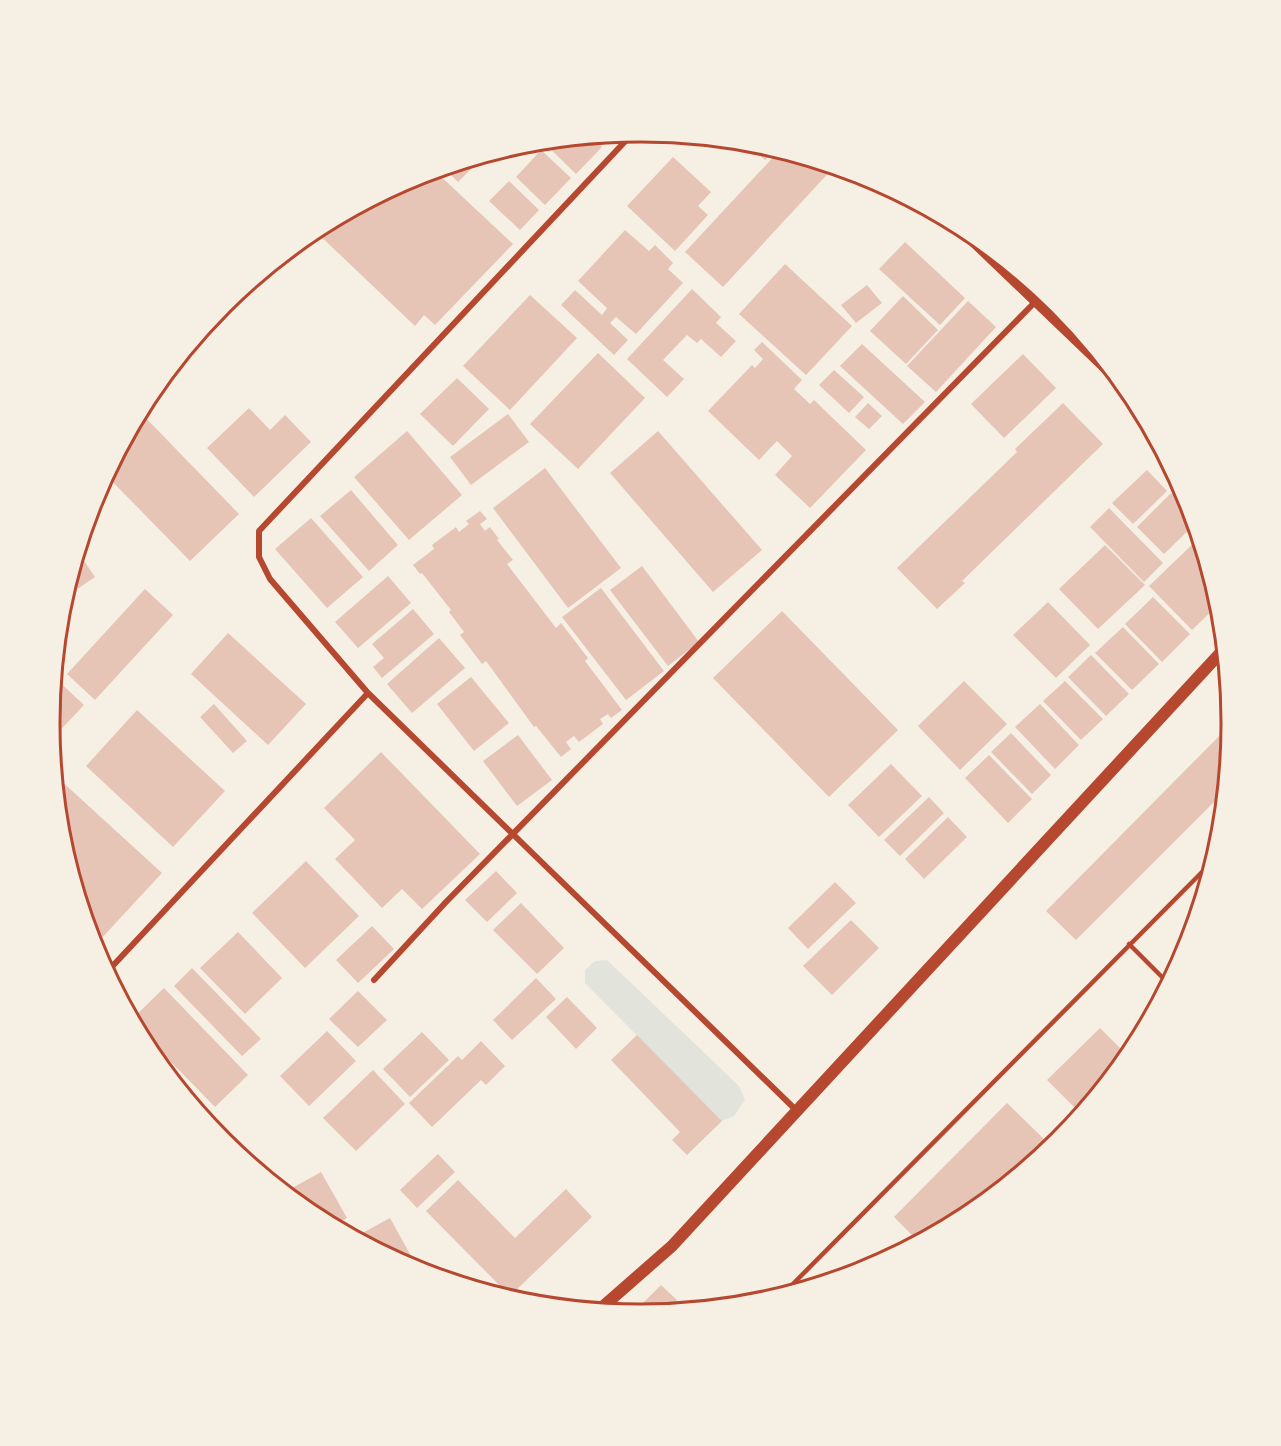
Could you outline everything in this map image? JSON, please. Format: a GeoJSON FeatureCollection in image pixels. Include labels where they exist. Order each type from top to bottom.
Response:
{"type":"FeatureCollection","features":[{"type":"Feature","properties":{"kind":"main road"},"geometry":{"type":"LineString","coordinates":[[1008,274],[1078,341]]}},
{"type":"Feature","properties":{"kind":"main road"},"geometry":{"type":"LineString","coordinates":[[608,1302],[672,1246],[1217,657]]}},
{"type":"Feature","properties":{"kind":"street"},"geometry":{"type":"LineString","coordinates":[[624,143],[259,531],[259,557],[270,579],[368,693],[796,1110]]}},
{"type":"Feature","properties":{"kind":"street"},"geometry":{"type":"LineString","coordinates":[[374,980],[446,902],[1036,301]]}},
{"type":"Feature","properties":{"kind":"street"},"geometry":{"type":"LineString","coordinates":[[113,965],[368,693]]}},
{"type":"Feature","properties":{"kind":"lane"},"geometry":{"type":"LineString","coordinates":[[794,1283],[1201,873]]}},
{"type":"Feature","properties":{"kind":"lane"},"geometry":{"type":"LineString","coordinates":[[1129,944],[1162,977]]}},
{"type":"Feature","properties":{"kind":"shaded area"},"geometry":{"type":"Polygon","coordinates":[[[607,960],[739,1086],[745,1100],[734,1116],[722,1121],[585,983],[585,970],[595,961],[607,960]]]}},
{"type":"Feature","properties":{"kind":"building"},"geometry":{"type":"Polygon","coordinates":[[[599,144],[602,147],[576,174],[551,150],[599,144]]]}},
{"type":"Feature","properties":{"kind":"building"},"geometry":{"type":"Polygon","coordinates":[[[542,151],[571,178],[545,205],[516,177],[542,151]]]}},
{"type":"Feature","properties":{"kind":"building"},"geometry":{"type":"Polygon","coordinates":[[[673,157],[711,192],[698,206],[708,215],[675,251],[627,206],[673,157]]]}},
{"type":"Feature","properties":{"kind":"building"},"geometry":{"type":"Polygon","coordinates":[[[772,158],[828,173],[723,287],[685,252],[772,158]]]}},
{"type":"Feature","properties":{"kind":"building"},"geometry":{"type":"Polygon","coordinates":[[[473,167],[458,182],[450,174],[473,167]]]}},
{"type":"Feature","properties":{"kind":"building"},"geometry":{"type":"Polygon","coordinates":[[[442,178],[513,244],[435,325],[424,315],[415,326],[322,238],[384,202],[442,178]]]}},
{"type":"Feature","properties":{"kind":"building"},"geometry":{"type":"Polygon","coordinates":[[[509,181],[539,210],[520,230],[489,201],[509,181]]]}},
{"type":"Feature","properties":{"kind":"building"},"geometry":{"type":"Polygon","coordinates":[[[625,230],[649,251],[655,245],[673,263],[668,269],[683,283],[636,334],[616,317],[610,323],[628,340],[614,355],[561,305],[575,290],[602,315],[607,308],[578,281],[625,230]]]}},
{"type":"Feature","properties":{"kind":"building"},"geometry":{"type":"Polygon","coordinates":[[[905,242],[965,298],[940,325],[879,269],[905,242]]]}},
{"type":"Feature","properties":{"kind":"building"},"geometry":{"type":"Polygon","coordinates":[[[785,264],[852,326],[806,375],[739,314],[785,264]]]}},
{"type":"Feature","properties":{"kind":"building"},"geometry":{"type":"Polygon","coordinates":[[[867,285],[882,303],[856,323],[841,305],[867,285]]]}},
{"type":"Feature","properties":{"kind":"building"},"geometry":{"type":"Polygon","coordinates":[[[692,289],[721,317],[716,323],[736,341],[721,357],[701,339],[697,343],[687,335],[663,360],[684,379],[667,397],[627,359],[692,289]]]}},
{"type":"Feature","properties":{"kind":"building"},"geometry":{"type":"Polygon","coordinates":[[[530,295],[577,338],[510,410],[463,366],[530,295]]]}},
{"type":"Feature","properties":{"kind":"building"},"geometry":{"type":"Polygon","coordinates":[[[903,296],[938,330],[906,364],[870,331],[903,296]]]}},
{"type":"Feature","properties":{"kind":"building"},"geometry":{"type":"Polygon","coordinates":[[[968,301],[996,327],[936,392],[907,366],[968,301]]]}},
{"type":"Feature","properties":{"kind":"building"},"geometry":{"type":"Polygon","coordinates":[[[762,342],[802,380],[794,389],[810,404],[814,400],[866,450],[810,508],[775,475],[792,456],[777,441],[759,460],[708,411],[752,365],[755,368],[763,359],[754,350],[762,342]]]}},
{"type":"Feature","properties":{"kind":"building"},"geometry":{"type":"Polygon","coordinates":[[[862,344],[925,402],[903,424],[840,366],[862,344]]]}},
{"type":"Feature","properties":{"kind":"building"},"geometry":{"type":"Polygon","coordinates":[[[598,353],[645,398],[578,469],[530,424],[598,353]]]}},
{"type":"Feature","properties":{"kind":"building"},"geometry":{"type":"Polygon","coordinates":[[[1023,354],[1056,388],[1004,438],[971,404],[1023,354]]]}},
{"type":"Feature","properties":{"kind":"building"},"geometry":{"type":"Polygon","coordinates":[[[834,370],[864,397],[849,413],[819,385],[834,370]]]}},
{"type":"Feature","properties":{"kind":"building"},"geometry":{"type":"Polygon","coordinates":[[[457,378],[489,409],[453,446],[420,414],[457,378]]]}},
{"type":"Feature","properties":{"kind":"building"},"geometry":{"type":"Polygon","coordinates":[[[868,403],[882,416],[869,429],[855,417],[868,403]]]}},
{"type":"Feature","properties":{"kind":"building"},"geometry":{"type":"Polygon","coordinates":[[[1063,403],[1103,444],[962,581],[965,583],[937,609],[897,568],[1017,452],[1015,449],[1063,403]]]}},
{"type":"Feature","properties":{"kind":"building"},"geometry":{"type":"Polygon","coordinates":[[[249,408],[270,430],[285,415],[311,442],[254,497],[207,448],[249,408]]]}},
{"type":"Feature","properties":{"kind":"building"},"geometry":{"type":"Polygon","coordinates":[[[508,414],[529,442],[471,485],[450,457],[508,414]]]}},
{"type":"Feature","properties":{"kind":"building"},"geometry":{"type":"Polygon","coordinates":[[[147,419],[239,514],[190,561],[113,482],[147,419]]]}},
{"type":"Feature","properties":{"kind":"building"},"geometry":{"type":"Polygon","coordinates":[[[407,431],[462,495],[409,540],[354,477],[407,431]]]}},
{"type":"Feature","properties":{"kind":"building"},"geometry":{"type":"Polygon","coordinates":[[[658,431],[762,550],[713,592],[610,473],[658,431]]]}},
{"type":"Feature","properties":{"kind":"building"},"geometry":{"type":"Polygon","coordinates":[[[545,468],[621,568],[568,608],[493,508],[545,468]]]}},
{"type":"Feature","properties":{"kind":"building"},"geometry":{"type":"Polygon","coordinates":[[[1147,470],[1167,491],[1133,524],[1112,503],[1147,470]]]}},
{"type":"Feature","properties":{"kind":"building"},"geometry":{"type":"Polygon","coordinates":[[[351,490],[398,545],[369,571],[320,516],[351,490]]]}},
{"type":"Feature","properties":{"kind":"building"},"geometry":{"type":"Polygon","coordinates":[[[1171,493],[1177,501],[1188,531],[1164,554],[1137,527],[1171,493]]]}},
{"type":"Feature","properties":{"kind":"building"},"geometry":{"type":"Polygon","coordinates":[[[1109,508],[1163,563],[1144,582],[1090,527],[1109,508]]]}},
{"type":"Feature","properties":{"kind":"building"},"geometry":{"type":"Polygon","coordinates":[[[480,511],[487,519],[480,524],[485,531],[490,527],[513,560],[507,564],[556,628],[561,623],[588,658],[585,661],[622,710],[611,718],[608,714],[600,719],[603,724],[579,742],[574,736],[566,742],[571,749],[561,757],[536,726],[534,727],[486,661],[482,664],[460,635],[464,632],[449,612],[451,610],[413,565],[434,549],[432,545],[456,527],[459,532],[469,524],[466,521],[480,511]]]}},
{"type":"Feature","properties":{"kind":"building"},"geometry":{"type":"Polygon","coordinates":[[[311,518],[363,577],[327,608],[275,549],[311,518]]]}},
{"type":"Feature","properties":{"kind":"building"},"geometry":{"type":"Polygon","coordinates":[[[1192,544],[1210,612],[1192,630],[1149,586],[1192,544]]]}},
{"type":"Feature","properties":{"kind":"building"},"geometry":{"type":"Polygon","coordinates":[[[1105,545],[1145,585],[1098,629],[1059,589],[1105,545]]]}},
{"type":"Feature","properties":{"kind":"building"},"geometry":{"type":"Polygon","coordinates":[[[84,560],[95,577],[76,590],[84,560]]]}},
{"type":"Feature","properties":{"kind":"building"},"geometry":{"type":"Polygon","coordinates":[[[642,566],[699,642],[668,666],[610,590],[642,566]]]}},
{"type":"Feature","properties":{"kind":"building"},"geometry":{"type":"Polygon","coordinates":[[[388,576],[411,603],[358,648],[335,622],[388,576]]]}},
{"type":"Feature","properties":{"kind":"building"},"geometry":{"type":"Polygon","coordinates":[[[601,588],[664,671],[626,700],[562,617],[601,588]]]}},
{"type":"Feature","properties":{"kind":"building"},"geometry":{"type":"Polygon","coordinates":[[[145,589],[173,615],[95,700],[67,674],[145,589]]]}},
{"type":"Feature","properties":{"kind":"building"},"geometry":{"type":"Polygon","coordinates":[[[1153,597],[1190,634],[1162,662],[1125,624],[1153,597]]]}},
{"type":"Feature","properties":{"kind":"building"},"geometry":{"type":"Polygon","coordinates":[[[1048,602],[1090,645],[1056,678],[1013,635],[1048,602]]]}},
{"type":"Feature","properties":{"kind":"building"},"geometry":{"type":"Polygon","coordinates":[[[413,609],[434,634],[382,678],[373,667],[384,658],[372,644],[413,609]]]}},
{"type":"Feature","properties":{"kind":"building"},"geometry":{"type":"Polygon","coordinates":[[[782,611],[898,730],[829,797],[713,678],[782,611]]]}},
{"type":"Feature","properties":{"kind":"building"},"geometry":{"type":"Polygon","coordinates":[[[1123,627],[1159,664],[1132,690],[1095,653],[1123,627]]]}},
{"type":"Feature","properties":{"kind":"building"},"geometry":{"type":"Polygon","coordinates":[[[228,633],[306,704],[268,745],[191,674],[228,633]]]}},
{"type":"Feature","properties":{"kind":"building"},"geometry":{"type":"Polygon","coordinates":[[[439,638],[465,668],[412,713],[387,684],[439,638]]]}},
{"type":"Feature","properties":{"kind":"building"},"geometry":{"type":"Polygon","coordinates":[[[1091,655],[1129,694],[1106,716],[1068,677],[1091,655]]]}},
{"type":"Feature","properties":{"kind":"building"},"geometry":{"type":"Polygon","coordinates":[[[471,677],[509,723],[474,751],[437,704],[471,677]]]}},
{"type":"Feature","properties":{"kind":"building"},"geometry":{"type":"Polygon","coordinates":[[[964,681],[1007,724],[960,770],[918,726],[964,681]]]}},
{"type":"Feature","properties":{"kind":"building"},"geometry":{"type":"Polygon","coordinates":[[[1065,681],[1103,719],[1081,740],[1043,701],[1065,681]]]}},
{"type":"Feature","properties":{"kind":"building"},"geometry":{"type":"Polygon","coordinates":[[[61,684],[84,705],[60,730],[61,684]]]}},
{"type":"Feature","properties":{"kind":"building"},"geometry":{"type":"Polygon","coordinates":[[[214,704],[247,741],[233,753],[200,717],[214,704]]]}},
{"type":"Feature","properties":{"kind":"building"},"geometry":{"type":"Polygon","coordinates":[[[1040,704],[1079,745],[1055,769],[1015,727],[1040,704]]]}},
{"type":"Feature","properties":{"kind":"building"},"geometry":{"type":"Polygon","coordinates":[[[137,710],[225,791],[173,847],[86,766],[137,710]]]}},
{"type":"Feature","properties":{"kind":"building"},"geometry":{"type":"Polygon","coordinates":[[[1011,733],[1051,775],[1032,794],[991,752],[1011,733]]]}},
{"type":"Feature","properties":{"kind":"building"},"geometry":{"type":"Polygon","coordinates":[[[1221,734],[1216,800],[1076,940],[1046,911],[1221,734]]]}},
{"type":"Feature","properties":{"kind":"building"},"geometry":{"type":"Polygon","coordinates":[[[518,735],[552,780],[517,806],[483,761],[518,735]]]}},
{"type":"Feature","properties":{"kind":"building"},"geometry":{"type":"Polygon","coordinates":[[[381,752],[480,854],[422,909],[402,889],[382,908],[335,859],[355,840],[324,808],[381,752]]]}},
{"type":"Feature","properties":{"kind":"building"},"geometry":{"type":"Polygon","coordinates":[[[989,755],[1032,799],[1008,823],[965,778],[989,755]]]}},
{"type":"Feature","properties":{"kind":"building"},"geometry":{"type":"Polygon","coordinates":[[[891,764],[922,796],[879,837],[848,805],[891,764]]]}},
{"type":"Feature","properties":{"kind":"building"},"geometry":{"type":"Polygon","coordinates":[[[63,783],[162,873],[102,938],[80,873],[71,836],[63,783]]]}},
{"type":"Feature","properties":{"kind":"building"},"geometry":{"type":"Polygon","coordinates":[[[929,797],[944,813],[900,856],[884,840],[929,797]]]}},
{"type":"Feature","properties":{"kind":"building"},"geometry":{"type":"Polygon","coordinates":[[[948,817],[967,837],[924,879],[905,859],[948,817]]]}},
{"type":"Feature","properties":{"kind":"building"},"geometry":{"type":"Polygon","coordinates":[[[306,861],[359,916],[305,968],[252,913],[306,861]]]}},
{"type":"Feature","properties":{"kind":"building"},"geometry":{"type":"Polygon","coordinates":[[[496,871],[517,893],[487,922],[465,900],[496,871]]]}},
{"type":"Feature","properties":{"kind":"building"},"geometry":{"type":"Polygon","coordinates":[[[835,882],[856,903],[808,949],[788,928],[835,882]]]}},
{"type":"Feature","properties":{"kind":"building"},"geometry":{"type":"Polygon","coordinates":[[[521,903],[564,948],[537,974],[493,930],[521,903]]]}},
{"type":"Feature","properties":{"kind":"building"},"geometry":{"type":"Polygon","coordinates":[[[851,920],[879,948],[832,995],[803,966],[851,920]]]}},
{"type":"Feature","properties":{"kind":"building"},"geometry":{"type":"Polygon","coordinates":[[[372,926],[394,949],[358,983],[336,960],[372,926]]]}},
{"type":"Feature","properties":{"kind":"building"},"geometry":{"type":"Polygon","coordinates":[[[238,932],[282,978],[245,1014],[200,968],[238,932]]]}},
{"type":"Feature","properties":{"kind":"building"},"geometry":{"type":"Polygon","coordinates":[[[192,968],[261,1039],[242,1056],[174,986],[192,968]]]}},
{"type":"Feature","properties":{"kind":"building"},"geometry":{"type":"Polygon","coordinates":[[[536,978],[556,999],[512,1040],[493,1020],[536,978]]]}},
{"type":"Feature","properties":{"kind":"building"},"geometry":{"type":"Polygon","coordinates":[[[164,988],[248,1075],[215,1107],[166,1056],[138,1013],[164,988]]]}},
{"type":"Feature","properties":{"kind":"building"},"geometry":{"type":"Polygon","coordinates":[[[358,991],[387,1020],[358,1047],[329,1019],[358,991]]]}},
{"type":"Feature","properties":{"kind":"building"},"geometry":{"type":"Polygon","coordinates":[[[567,997],[597,1028],[576,1049],[546,1017],[567,997]]]}},
{"type":"Feature","properties":{"kind":"building"},"geometry":{"type":"Polygon","coordinates":[[[1100,1028],[1121,1049],[1075,1108],[1047,1080],[1100,1028]]]}},
{"type":"Feature","properties":{"kind":"building"},"geometry":{"type":"Polygon","coordinates":[[[327,1031],[356,1061],[309,1106],[280,1076],[327,1031]]]}},
{"type":"Feature","properties":{"kind":"building"},"geometry":{"type":"Polygon","coordinates":[[[422,1032],[449,1060],[410,1097],[383,1069],[422,1032]]]}},
{"type":"Feature","properties":{"kind":"building"},"geometry":{"type":"Polygon","coordinates":[[[637,1035],[722,1121],[687,1155],[672,1140],[680,1132],[611,1060],[637,1035]]]}},
{"type":"Feature","properties":{"kind":"building"},"geometry":{"type":"Polygon","coordinates":[[[481,1041],[505,1066],[486,1085],[481,1080],[432,1127],[409,1103],[458,1056],[462,1060],[481,1041]]]}},
{"type":"Feature","properties":{"kind":"building"},"geometry":{"type":"Polygon","coordinates":[[[373,1070],[405,1104],[356,1151],[323,1118],[373,1070]]]}},
{"type":"Feature","properties":{"kind":"building"},"geometry":{"type":"Polygon","coordinates":[[[1007,1103],[1044,1139],[994,1184],[963,1206],[913,1236],[894,1217],[1007,1103]]]}},
{"type":"Feature","properties":{"kind":"building"},"geometry":{"type":"Polygon","coordinates":[[[438,1154],[455,1172],[417,1208],[400,1190],[438,1154]]]}},
{"type":"Feature","properties":{"kind":"building"},"geometry":{"type":"Polygon","coordinates":[[[321,1172],[347,1218],[342,1221],[292,1188],[321,1172]]]}},
{"type":"Feature","properties":{"kind":"building"},"geometry":{"type":"Polygon","coordinates":[[[458,1180],[515,1238],[566,1189],[592,1217],[517,1290],[500,1286],[426,1211],[458,1180]]]}},
{"type":"Feature","properties":{"kind":"building"},"geometry":{"type":"Polygon","coordinates":[[[390,1218],[411,1256],[384,1244],[363,1233],[390,1218]]]}},
{"type":"Feature","properties":{"kind":"building"},"geometry":{"type":"Polygon","coordinates":[[[661,1285],[677,1300],[675,1302],[642,1304],[661,1285]]]}}]}
